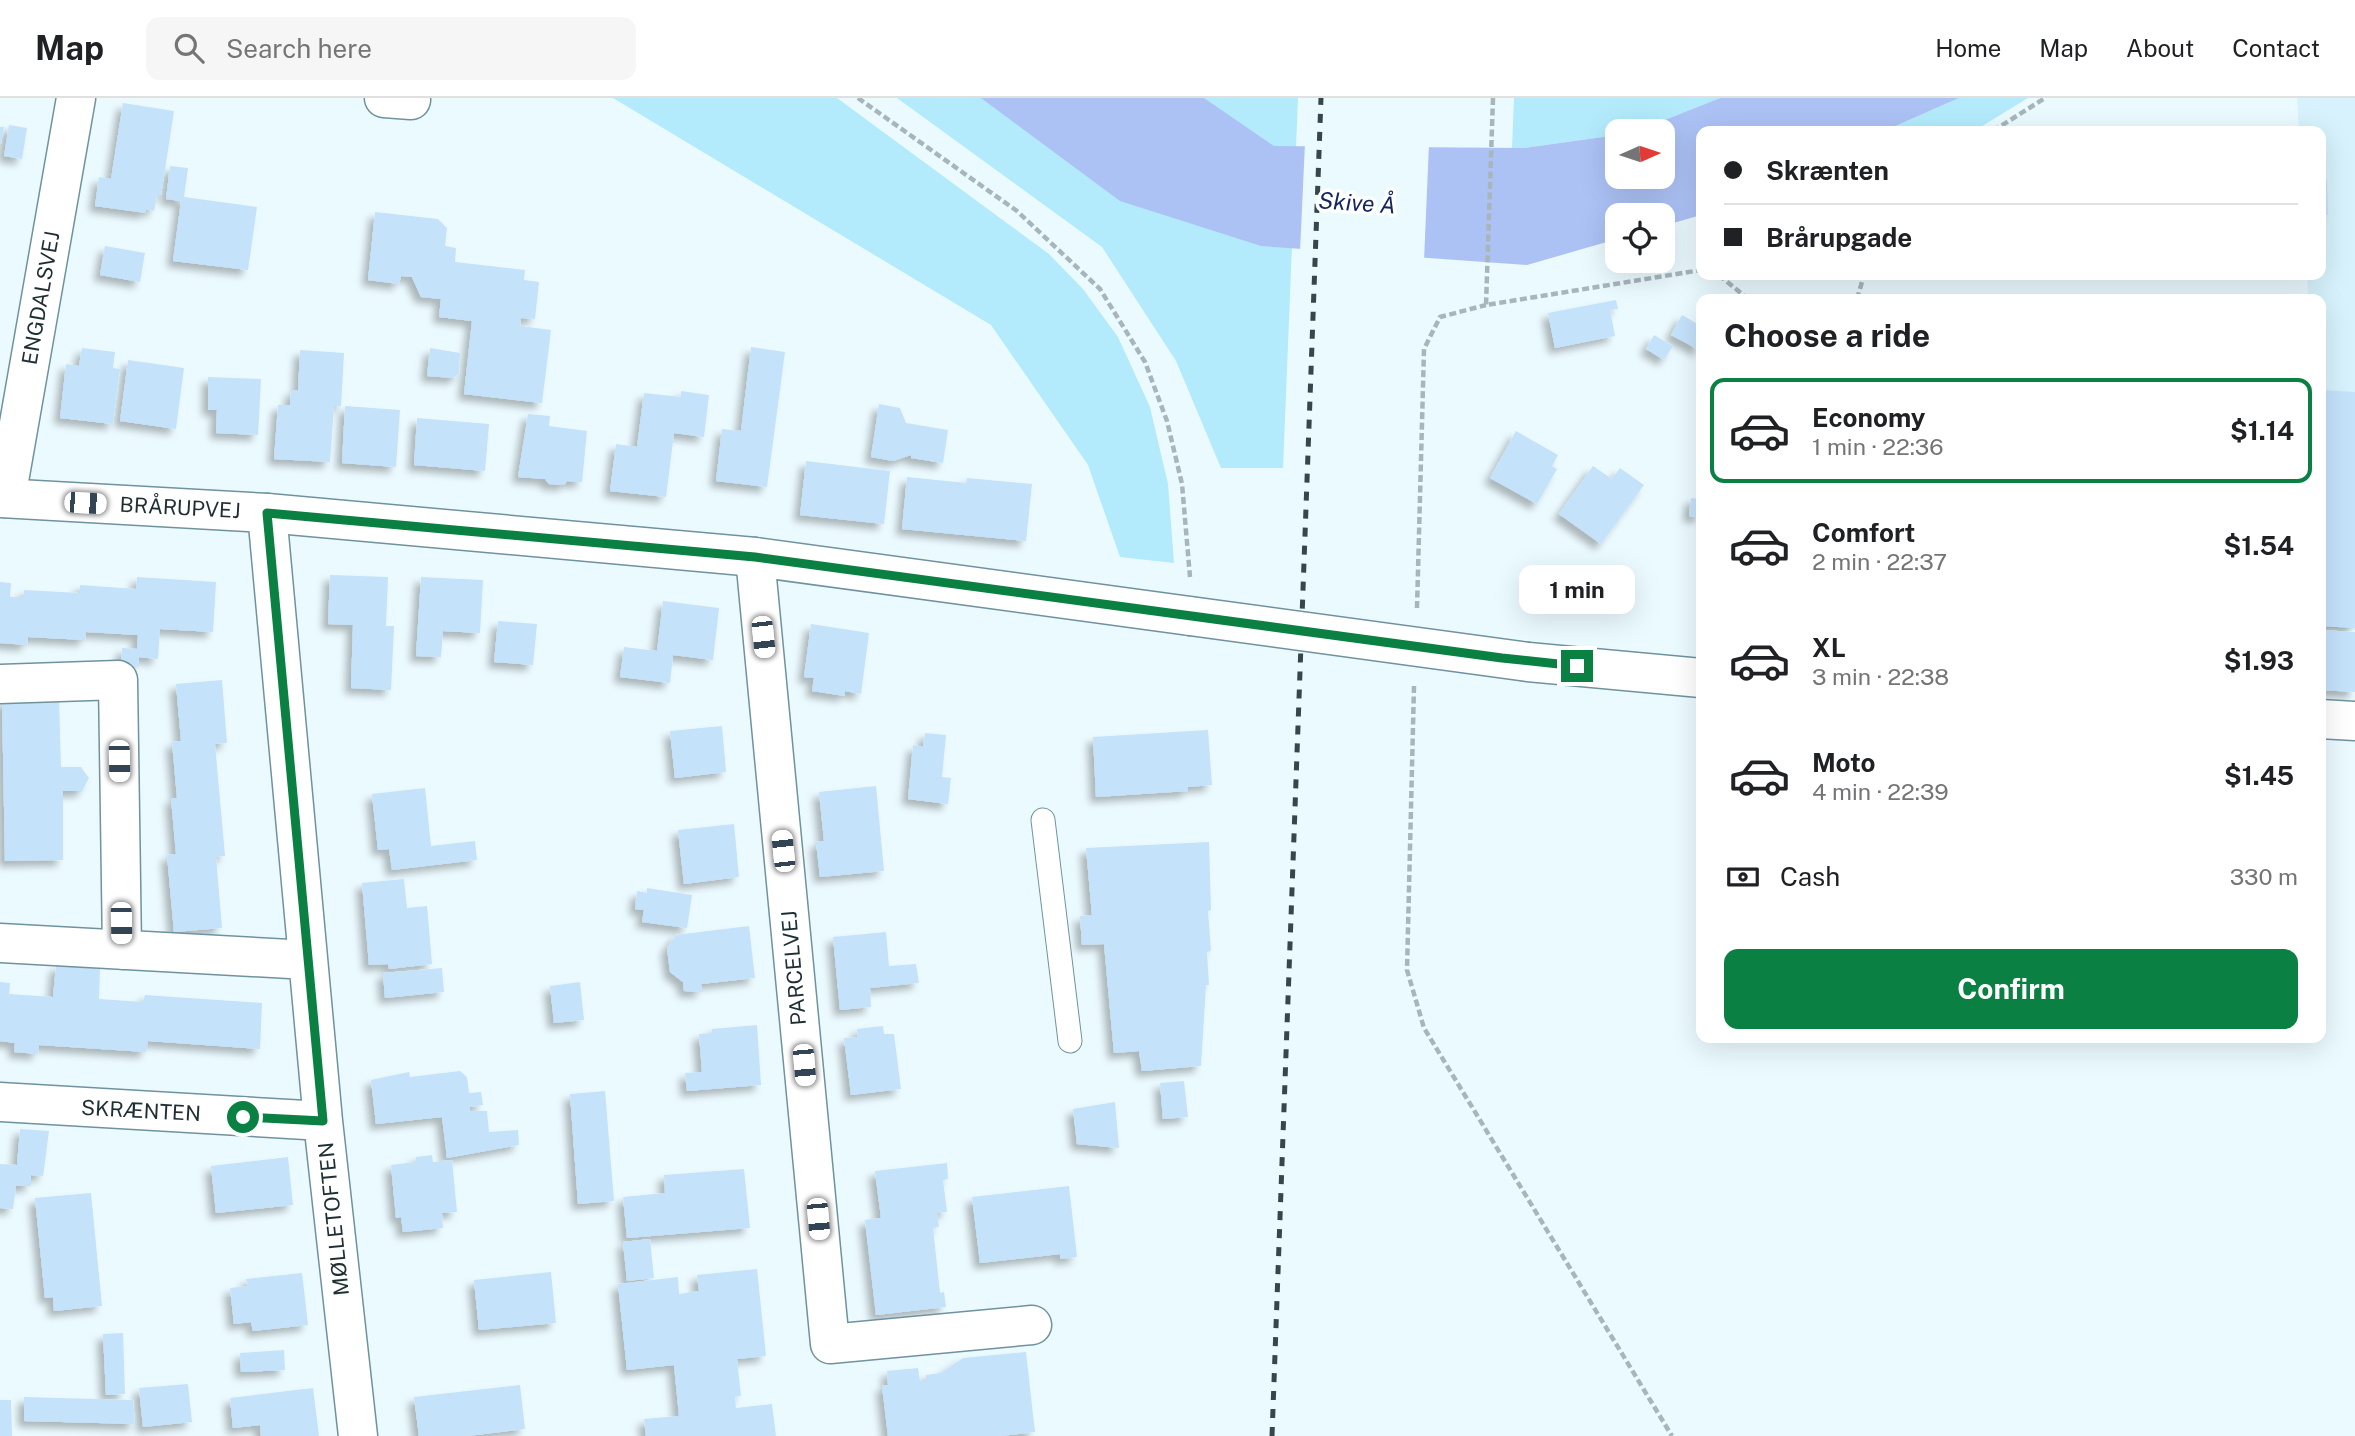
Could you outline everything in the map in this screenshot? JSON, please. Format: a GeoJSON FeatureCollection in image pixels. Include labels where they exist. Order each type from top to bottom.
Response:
{"type":"FeatureCollection","features":[{"type":"Feature","properties":{"kind":"street","name":"ENGDALSVEJ"},"geometry":{"type":"LineString","coordinates":[[3,498],[76,98]]}},
{"type":"Feature","properties":{"kind":"street","name":"BRÅRUPVEJ"},"geometry":{"type":"LineString","coordinates":[[3,498],[267,513],[755,557],[1528,662],[1696,678]]}},
{"type":"Feature","properties":{"kind":"street","name":"MØLLETOFTEN"},"geometry":{"type":"LineString","coordinates":[[267,513],[323,1121],[358,1436]]}},
{"type":"Feature","properties":{"kind":"street","name":"PARCELVEJ"},"geometry":{"type":"LineString","coordinates":[[755,557],[830,1344],[1032,1325]]}},
{"type":"Feature","properties":{"kind":"street"},"geometry":{"type":"LineString","coordinates":[[0,684],[118,680],[122,950]]}},
{"type":"Feature","properties":{"kind":"street"},"geometry":{"type":"LineString","coordinates":[[2326,719],[2355,721]]}},
{"type":"Feature","properties":{"kind":"street"},"geometry":{"type":"LineString","coordinates":[[0,943],[308,960]]}},
{"type":"Feature","properties":{"kind":"street","name":"SKRÆNTEN"},"geometry":{"type":"LineString","coordinates":[[0,1102],[323,1121]]}},
{"type":"Feature","properties":{"kind":"lane"},"geometry":{"type":"LineString","coordinates":[[1043,820],[1070,1041]]}},
{"type":"Feature","properties":{"kind":"path"},"geometry":{"type":"LineString","coordinates":[[858,98],[1017,211],[1100,289],[1145,362],[1167,421],[1182,484],[1190,566],[1190,617]]}},
{"type":"Feature","properties":{"kind":"path"},"geometry":{"type":"LineString","coordinates":[[1486,305],[1493,98]]}},
{"type":"Feature","properties":{"kind":"path"},"geometry":{"type":"LineString","coordinates":[[2001,126],[2045,98]]}},
{"type":"Feature","properties":{"kind":"path"},"geometry":{"type":"LineString","coordinates":[[1416,611],[1424,349],[1440,317],[1486,305],[1696,271]]}},
{"type":"Feature","properties":{"kind":"path"},"geometry":{"type":"LineString","coordinates":[[1724,280],[1742,294]]}},
{"type":"Feature","properties":{"kind":"path"},"geometry":{"type":"LineString","coordinates":[[1415,681],[1407,970],[1424,1028],[1672,1436]]}},
{"type":"Feature","properties":{"kind":"shaded area"},"geometry":{"type":"Polygon","coordinates":[[[613,98],[837,98],[1049,254],[1083,289],[1118,337],[1150,407],[1168,484],[1174,563],[1120,557],[1088,465],[991,325],[613,98]]]}},
{"type":"Feature","properties":{"kind":"shaded area"},"geometry":{"type":"Polygon","coordinates":[[[897,98],[1298,98],[1283,468],[1221,468],[1176,361],[1102,247],[897,98]]]}},
{"type":"Feature","properties":{"kind":"shaded area"},"geometry":{"type":"Polygon","coordinates":[[[1514,98],[1720,98],[1667,119],[1605,119],[1605,137],[1512,148],[1514,98]]]}},
{"type":"Feature","properties":{"kind":"shaded area"},"geometry":{"type":"Polygon","coordinates":[[[1959,98],[2028,98],[1982,126],[1895,126],[1959,98]]]}},
{"type":"Feature","properties":{"kind":"shaded area"},"geometry":{"type":"Polygon","coordinates":[[[2297,98],[2355,98],[2355,630],[2326,627],[2326,294],[2308,294],[2307,280],[2326,280],[2326,126],[2299,126],[2297,98]]]}},
{"type":"Feature","properties":{"kind":"water","name":"Skive Å"},"geometry":{"type":"Polygon","coordinates":[[[981,98],[1204,98],[1274,146],[1524,148],[1605,137],[1605,189],[1675,189],[1675,119],[1667,119],[1720,98],[1959,98],[1895,126],[1696,126],[1696,216],[1675,223],[1675,203],[1605,203],[1605,242],[1527,265],[1261,246],[1120,201],[981,98]]]}},
{"type":"Feature","properties":{"kind":"pier"},"geometry":{"type":"Polygon","coordinates":[[[1305,143],[1429,144],[1424,261],[1300,252],[1305,143]]]}},
{"type":"Feature","properties":{"kind":"building"},"geometry":{"type":"Polygon","coordinates":[[[123,103],[174,111],[161,195],[157,195],[154,211],[146,209],[146,213],[95,206],[99,177],[111,179],[123,103]]]}},
{"type":"Feature","properties":{"kind":"building"},"geometry":{"type":"Polygon","coordinates":[[[9,125],[27,128],[22,159],[4,156],[9,125]]]}},
{"type":"Feature","properties":{"kind":"building"},"geometry":{"type":"Polygon","coordinates":[[[0,127],[4,127],[1,144],[0,144],[0,127]]]}},
{"type":"Feature","properties":{"kind":"building"},"geometry":{"type":"Polygon","coordinates":[[[170,166],[188,168],[184,197],[257,207],[248,270],[173,261],[181,201],[166,199],[170,166]]]}},
{"type":"Feature","properties":{"kind":"building"},"geometry":{"type":"Polygon","coordinates":[[[2326,179],[2327,179],[2326,215],[2326,179]]]}},
{"type":"Feature","properties":{"kind":"building"},"geometry":{"type":"Polygon","coordinates":[[[375,212],[438,219],[447,228],[445,246],[456,248],[455,262],[525,270],[524,280],[539,282],[535,319],[521,318],[520,326],[551,330],[542,403],[464,394],[472,321],[439,317],[441,299],[421,297],[412,277],[401,276],[399,284],[368,280],[375,212]]]}},
{"type":"Feature","properties":{"kind":"building"},"geometry":{"type":"Polygon","coordinates":[[[105,246],[145,253],[140,282],[100,275],[105,246]]]}},
{"type":"Feature","properties":{"kind":"building"},"geometry":{"type":"Polygon","coordinates":[[[1616,300],[1618,309],[1610,310],[1615,336],[1555,348],[1548,313],[1616,300]]]}},
{"type":"Feature","properties":{"kind":"building"},"geometry":{"type":"Polygon","coordinates":[[[1682,315],[1696,323],[1696,348],[1671,335],[1682,315]]]}},
{"type":"Feature","properties":{"kind":"building"},"geometry":{"type":"Polygon","coordinates":[[[1654,335],[1673,346],[1664,360],[1646,349],[1654,335]]]}},
{"type":"Feature","properties":{"kind":"building"},"geometry":{"type":"Polygon","coordinates":[[[751,347],[785,352],[767,487],[716,481],[722,429],[741,431],[751,347]]]}},
{"type":"Feature","properties":{"kind":"building"},"geometry":{"type":"Polygon","coordinates":[[[82,348],[115,352],[113,368],[120,369],[113,424],[60,418],[66,364],[79,366],[82,348]]]}},
{"type":"Feature","properties":{"kind":"building"},"geometry":{"type":"Polygon","coordinates":[[[430,348],[460,353],[459,374],[453,378],[427,376],[430,348]]]}},
{"type":"Feature","properties":{"kind":"building"},"geometry":{"type":"Polygon","coordinates":[[[300,350],[344,353],[341,406],[334,406],[330,462],[274,459],[278,405],[290,405],[291,390],[298,391],[300,350]]]}},
{"type":"Feature","properties":{"kind":"building"},"geometry":{"type":"Polygon","coordinates":[[[128,360],[184,368],[176,429],[120,421],[128,360]]]}},
{"type":"Feature","properties":{"kind":"building"},"geometry":{"type":"Polygon","coordinates":[[[208,377],[261,379],[258,435],[216,433],[217,410],[208,410],[208,377]]]}},
{"type":"Feature","properties":{"kind":"building"},"geometry":{"type":"Polygon","coordinates":[[[2326,390],[2355,392],[2355,628],[2326,626],[2326,390]]]}},
{"type":"Feature","properties":{"kind":"building"},"geometry":{"type":"Polygon","coordinates":[[[681,391],[709,395],[704,437],[674,433],[666,497],[610,491],[616,444],[637,447],[644,393],[681,397],[681,391]]]}},
{"type":"Feature","properties":{"kind":"building"},"geometry":{"type":"Polygon","coordinates":[[[879,404],[900,408],[906,423],[948,430],[943,463],[911,458],[911,455],[893,461],[871,457],[879,404]]]}},
{"type":"Feature","properties":{"kind":"building"},"geometry":{"type":"Polygon","coordinates":[[[345,406],[400,410],[396,467],[342,463],[345,406]]]}},
{"type":"Feature","properties":{"kind":"building"},"geometry":{"type":"Polygon","coordinates":[[[528,414],[550,416],[549,426],[587,431],[582,482],[549,484],[545,479],[518,477],[528,414]]]}},
{"type":"Feature","properties":{"kind":"building"},"geometry":{"type":"Polygon","coordinates":[[[417,418],[489,424],[485,471],[414,465],[417,418]]]}},
{"type":"Feature","properties":{"kind":"building"},"geometry":{"type":"Polygon","coordinates":[[[1516,431],[1558,455],[1552,466],[1557,469],[1537,504],[1490,478],[1516,431]]]}},
{"type":"Feature","properties":{"kind":"building"},"geometry":{"type":"Polygon","coordinates":[[[806,461],[890,471],[884,524],[800,515],[806,461]]]}},
{"type":"Feature","properties":{"kind":"building"},"geometry":{"type":"Polygon","coordinates":[[[1593,466],[1612,479],[1620,468],[1644,485],[1601,544],[1559,514],[1593,466]]]}},
{"type":"Feature","properties":{"kind":"building"},"geometry":{"type":"Polygon","coordinates":[[[907,477],[966,483],[967,478],[1032,484],[1026,541],[902,529],[907,477]]]}},
{"type":"Feature","properties":{"kind":"building"},"geometry":{"type":"Polygon","coordinates":[[[1691,498],[1696,498],[1696,517],[1689,516],[1691,498]]]}},
{"type":"Feature","properties":{"kind":"building"},"geometry":{"type":"Polygon","coordinates":[[[330,575],[388,577],[386,626],[394,626],[391,690],[351,688],[353,625],[328,624],[330,575]]]}},
{"type":"Feature","properties":{"kind":"building"},"geometry":{"type":"Polygon","coordinates":[[[137,577],[216,582],[213,632],[160,629],[158,659],[139,657],[139,666],[121,665],[122,648],[137,649],[138,635],[86,632],[85,640],[28,637],[27,645],[0,643],[0,582],[11,583],[10,597],[24,597],[24,590],[80,593],[80,585],[136,589],[137,577]]]}},
{"type":"Feature","properties":{"kind":"building"},"geometry":{"type":"Polygon","coordinates":[[[421,577],[483,580],[480,633],[443,631],[441,657],[416,656],[421,577]]]}},
{"type":"Feature","properties":{"kind":"building"},"geometry":{"type":"Polygon","coordinates":[[[663,601],[719,608],[713,660],[673,655],[670,683],[620,677],[624,647],[657,651],[663,601]]]}},
{"type":"Feature","properties":{"kind":"building"},"geometry":{"type":"Polygon","coordinates":[[[498,621],[537,624],[533,665],[494,662],[498,621]]]}},
{"type":"Feature","properties":{"kind":"building"},"geometry":{"type":"Polygon","coordinates":[[[811,624],[869,633],[861,694],[845,691],[845,696],[812,691],[814,678],[804,677],[811,624]]]}},
{"type":"Feature","properties":{"kind":"building"},"geometry":{"type":"Polygon","coordinates":[[[2326,630],[2355,632],[2355,692],[2326,690],[2326,630]]]}},
{"type":"Feature","properties":{"kind":"building"},"geometry":{"type":"Polygon","coordinates":[[[222,680],[227,743],[215,744],[225,856],[216,857],[222,928],[174,932],[167,855],[176,854],[171,798],[177,798],[172,742],[181,741],[176,684],[222,680]]]}},
{"type":"Feature","properties":{"kind":"building"},"geometry":{"type":"Polygon","coordinates":[[[59,699],[61,767],[81,767],[89,778],[82,791],[63,791],[63,860],[5,861],[2,700],[59,699]]]}},
{"type":"Feature","properties":{"kind":"building"},"geometry":{"type":"Polygon","coordinates":[[[722,726],[726,772],[675,778],[670,731],[722,726]]]}},
{"type":"Feature","properties":{"kind":"building"},"geometry":{"type":"Polygon","coordinates":[[[1208,730],[1212,785],[1188,787],[1188,791],[1096,797],[1093,737],[1208,730]]]}},
{"type":"Feature","properties":{"kind":"building"},"geometry":{"type":"Polygon","coordinates":[[[925,733],[946,735],[942,777],[951,778],[948,804],[908,799],[913,745],[923,747],[925,733]]]}},
{"type":"Feature","properties":{"kind":"building"},"geometry":{"type":"Polygon","coordinates":[[[876,786],[884,871],[820,877],[816,842],[824,841],[819,792],[876,786]]]}},
{"type":"Feature","properties":{"kind":"building"},"geometry":{"type":"Polygon","coordinates":[[[425,788],[431,846],[475,841],[477,860],[392,870],[389,849],[378,850],[372,794],[425,788]]]}},
{"type":"Feature","properties":{"kind":"building"},"geometry":{"type":"Polygon","coordinates":[[[734,824],[739,877],[684,884],[678,830],[734,824]]]}},
{"type":"Feature","properties":{"kind":"building"},"geometry":{"type":"Polygon","coordinates":[[[1209,842],[1211,910],[1208,911],[1211,951],[1207,952],[1209,985],[1206,985],[1201,1066],[1142,1071],[1139,1051],[1114,1053],[1104,944],[1082,945],[1080,916],[1092,915],[1086,848],[1209,842]]]}},
{"type":"Feature","properties":{"kind":"building"},"geometry":{"type":"Polygon","coordinates":[[[404,879],[407,908],[427,906],[432,964],[389,969],[388,964],[369,965],[362,883],[404,879]]]}},
{"type":"Feature","properties":{"kind":"building"},"geometry":{"type":"Polygon","coordinates":[[[647,888],[692,895],[687,928],[642,922],[644,910],[635,909],[637,891],[647,893],[647,888]]]}},
{"type":"Feature","properties":{"kind":"building"},"geometry":{"type":"Polygon","coordinates":[[[749,926],[755,978],[701,984],[702,992],[684,991],[683,982],[670,972],[667,948],[676,935],[749,926]]]}},
{"type":"Feature","properties":{"kind":"building"},"geometry":{"type":"Polygon","coordinates":[[[886,932],[889,966],[916,964],[919,983],[870,988],[871,1007],[840,1010],[833,937],[886,932]]]}},
{"type":"Feature","properties":{"kind":"building"},"geometry":{"type":"Polygon","coordinates":[[[56,965],[100,968],[99,999],[143,1002],[145,995],[262,1003],[260,1049],[148,1041],[146,1052],[39,1045],[38,1054],[14,1052],[15,1043],[0,1041],[0,982],[10,983],[9,994],[53,997],[56,965]]]}},
{"type":"Feature","properties":{"kind":"building"},"geometry":{"type":"Polygon","coordinates":[[[442,968],[444,992],[385,998],[383,973],[442,968]]]}},
{"type":"Feature","properties":{"kind":"building"},"geometry":{"type":"Polygon","coordinates":[[[580,982],[584,1020],[554,1023],[550,986],[580,982]]]}},
{"type":"Feature","properties":{"kind":"building"},"geometry":{"type":"Polygon","coordinates":[[[757,1025],[761,1085],[687,1091],[685,1073],[702,1072],[699,1034],[712,1033],[712,1029],[757,1025]]]}},
{"type":"Feature","properties":{"kind":"building"},"geometry":{"type":"Polygon","coordinates":[[[883,1026],[884,1034],[894,1034],[901,1089],[851,1095],[844,1038],[858,1037],[857,1029],[883,1026]]]}},
{"type":"Feature","properties":{"kind":"building"},"geometry":{"type":"Polygon","coordinates":[[[460,1071],[467,1077],[469,1093],[481,1092],[483,1105],[470,1107],[470,1111],[487,1111],[489,1132],[518,1130],[519,1145],[447,1158],[442,1117],[376,1124],[371,1080],[409,1072],[410,1077],[460,1071]]]}},
{"type":"Feature","properties":{"kind":"building"},"geometry":{"type":"Polygon","coordinates":[[[1184,1081],[1188,1117],[1163,1119],[1160,1083],[1184,1081]]]}},
{"type":"Feature","properties":{"kind":"building"},"geometry":{"type":"Polygon","coordinates":[[[605,1091],[614,1201],[578,1204],[570,1094],[605,1091]]]}},
{"type":"Feature","properties":{"kind":"building"},"geometry":{"type":"Polygon","coordinates":[[[1115,1102],[1119,1148],[1077,1144],[1073,1109],[1115,1102]]]}},
{"type":"Feature","properties":{"kind":"building"},"geometry":{"type":"Polygon","coordinates":[[[20,1129],[49,1131],[43,1176],[31,1175],[31,1186],[16,1186],[13,1209],[0,1208],[0,1164],[17,1165],[20,1129]]]}},
{"type":"Feature","properties":{"kind":"building"},"geometry":{"type":"Polygon","coordinates":[[[432,1155],[433,1162],[452,1160],[457,1212],[442,1213],[443,1228],[403,1232],[401,1217],[396,1218],[391,1165],[416,1162],[416,1157],[432,1155]]]}},
{"type":"Feature","properties":{"kind":"building"},"geometry":{"type":"Polygon","coordinates":[[[288,1157],[293,1205],[216,1213],[211,1166],[288,1157]]]}},
{"type":"Feature","properties":{"kind":"building"},"geometry":{"type":"Polygon","coordinates":[[[947,1163],[948,1179],[943,1180],[947,1212],[937,1213],[939,1227],[933,1228],[940,1293],[944,1292],[946,1307],[876,1315],[865,1220],[881,1218],[875,1171],[947,1163]]]}},
{"type":"Feature","properties":{"kind":"building"},"geometry":{"type":"Polygon","coordinates":[[[744,1169],[750,1228],[627,1238],[623,1197],[665,1193],[664,1175],[744,1169]]]}},
{"type":"Feature","properties":{"kind":"building"},"geometry":{"type":"Polygon","coordinates":[[[1069,1186],[1077,1257],[1060,1259],[1060,1254],[980,1263],[972,1197],[1069,1186]]]}},
{"type":"Feature","properties":{"kind":"building"},"geometry":{"type":"Polygon","coordinates":[[[91,1193],[102,1306],[54,1311],[53,1297],[45,1298],[35,1198],[91,1193]]]}},
{"type":"Feature","properties":{"kind":"building"},"geometry":{"type":"Polygon","coordinates":[[[650,1239],[654,1278],[627,1281],[623,1242],[650,1239]]]}},
{"type":"Feature","properties":{"kind":"building"},"geometry":{"type":"Polygon","coordinates":[[[757,1269],[766,1356],[737,1359],[741,1396],[735,1397],[736,1408],[772,1404],[776,1436],[646,1436],[644,1419],[679,1416],[674,1365],[627,1370],[618,1284],[678,1277],[679,1294],[699,1291],[697,1275],[757,1269]]]}},
{"type":"Feature","properties":{"kind":"building"},"geometry":{"type":"Polygon","coordinates":[[[551,1272],[556,1323],[479,1330],[474,1280],[551,1272]]]}},
{"type":"Feature","properties":{"kind":"building"},"geometry":{"type":"Polygon","coordinates":[[[302,1273],[308,1325],[253,1331],[251,1322],[234,1324],[230,1288],[248,1286],[246,1279],[302,1273]]]}},
{"type":"Feature","properties":{"kind":"building"},"geometry":{"type":"Polygon","coordinates":[[[123,1333],[125,1394],[106,1395],[103,1334],[123,1333]]]}},
{"type":"Feature","properties":{"kind":"building"},"geometry":{"type":"Polygon","coordinates":[[[284,1350],[285,1370],[241,1372],[240,1353],[284,1350]]]}},
{"type":"Feature","properties":{"kind":"building"},"geometry":{"type":"Polygon","coordinates":[[[1026,1352],[1035,1432],[1001,1436],[888,1436],[882,1386],[888,1385],[887,1371],[918,1368],[920,1381],[926,1381],[926,1375],[941,1373],[963,1358],[1026,1352]]]}},
{"type":"Feature","properties":{"kind":"building"},"geometry":{"type":"Polygon","coordinates":[[[188,1384],[192,1422],[143,1427],[139,1388],[188,1384]]]}},
{"type":"Feature","properties":{"kind":"building"},"geometry":{"type":"Polygon","coordinates":[[[520,1385],[525,1429],[468,1436],[419,1436],[414,1397],[520,1385]]]}},
{"type":"Feature","properties":{"kind":"building"},"geometry":{"type":"Polygon","coordinates":[[[313,1388],[319,1436],[261,1436],[260,1425],[233,1428],[230,1398],[313,1388]]]}},
{"type":"Feature","properties":{"kind":"building"},"geometry":{"type":"Polygon","coordinates":[[[24,1397],[133,1400],[135,1424],[24,1421],[24,1397]]]}},
{"type":"Feature","properties":{"kind":"building"},"geometry":{"type":"Polygon","coordinates":[[[0,1400],[11,1400],[12,1436],[0,1436],[0,1400]]]}},
{"type":"Feature","properties":{"kind":"railway"},"geometry":{"type":"LineString","coordinates":[[1272,1436],[1321,98]]}},
{"type":"Feature","properties":{"kind":"route"},"geometry":{"type":"LineString","coordinates":[[243,1117],[323,1121],[267,513],[755,557],[1528,662],[1577,666]]}}]}
